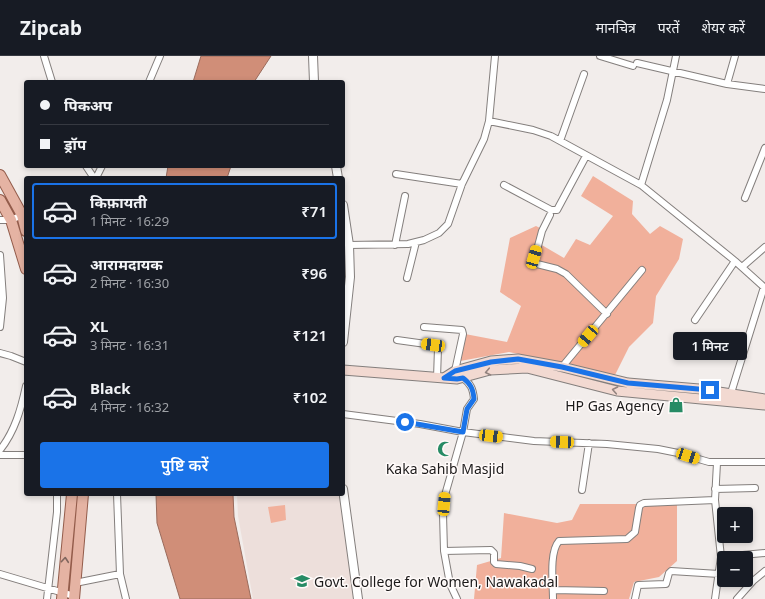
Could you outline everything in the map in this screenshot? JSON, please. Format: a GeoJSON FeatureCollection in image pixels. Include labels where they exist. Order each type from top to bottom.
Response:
{"type":"FeatureCollection","features":[{"type":"Feature","properties":{"kind":"main road"},"geometry":{"type":"LineString","coordinates":[[0,175],[22,215],[24,223]]}},
{"type":"Feature","properties":{"kind":"main road"},"geometry":{"type":"LineString","coordinates":[[0,200],[11,220],[24,262]]}},
{"type":"Feature","properties":{"kind":"main road"},"geometry":{"type":"LineString","coordinates":[[440,378],[455,371],[491,362],[518,359],[562,367],[628,383],[731,393],[765,399]]}},
{"type":"Feature","properties":{"kind":"main road"},"geometry":{"type":"LineString","coordinates":[[345,370],[457,379],[490,370],[527,368],[617,391],[765,405]]}},
{"type":"Feature","properties":{"kind":"main road"},"geometry":{"type":"LineString","coordinates":[[62,596],[72,496]]}},
{"type":"Feature","properties":{"kind":"main road"},"geometry":{"type":"LineString","coordinates":[[74,597],[84,496]]}},
{"type":"Feature","properties":{"kind":"street"},"geometry":{"type":"LineString","coordinates":[[44,56],[51,80]]}},
{"type":"Feature","properties":{"kind":"street"},"geometry":{"type":"LineString","coordinates":[[150,80],[160,56]]}},
{"type":"Feature","properties":{"kind":"street"},"geometry":{"type":"LineString","coordinates":[[313,56],[314,80]]}},
{"type":"Feature","properties":{"kind":"street"},"geometry":{"type":"LineString","coordinates":[[350,245],[395,245],[416,242],[439,233],[448,224],[462,184],[484,139],[490,121],[495,56]]}},
{"type":"Feature","properties":{"kind":"street"},"geometry":{"type":"LineString","coordinates":[[600,56],[727,84],[765,89]]}},
{"type":"Feature","properties":{"kind":"street"},"geometry":{"type":"LineString","coordinates":[[641,185],[667,100],[674,72],[676,56]]}},
{"type":"Feature","properties":{"kind":"street"},"geometry":{"type":"LineString","coordinates":[[727,84],[735,56]]}},
{"type":"Feature","properties":{"kind":"street"},"geometry":{"type":"LineString","coordinates":[[560,141],[584,74]]}},
{"type":"Feature","properties":{"kind":"street"},"geometry":{"type":"LineString","coordinates":[[490,121],[533,130],[551,136],[641,185],[735,261],[764,288],[731,393]]}},
{"type":"Feature","properties":{"kind":"street"},"geometry":{"type":"LineString","coordinates":[[745,198],[765,148]]}},
{"type":"Feature","properties":{"kind":"street"},"geometry":{"type":"LineString","coordinates":[[504,185],[551,210],[557,210],[586,156]]}},
{"type":"Feature","properties":{"kind":"street"},"geometry":{"type":"LineString","coordinates":[[396,174],[462,184]]}},
{"type":"Feature","properties":{"kind":"street"},"geometry":{"type":"LineString","coordinates":[[395,245],[405,196]]}},
{"type":"Feature","properties":{"kind":"street"},"geometry":{"type":"LineString","coordinates":[[0,220],[11,220],[22,215]]}},
{"type":"Feature","properties":{"kind":"street"},"geometry":{"type":"LineString","coordinates":[[550,215],[542,231],[534,261],[537,264],[557,269],[566,274],[607,314]]}},
{"type":"Feature","properties":{"kind":"street"},"geometry":{"type":"LineString","coordinates":[[345,216],[350,245],[346,271],[345,295]]}},
{"type":"Feature","properties":{"kind":"street"},"geometry":{"type":"LineString","coordinates":[[407,278],[416,242]]}},
{"type":"Feature","properties":{"kind":"street"},"geometry":{"type":"LineString","coordinates":[[742,267],[765,247]]}},
{"type":"Feature","properties":{"kind":"street"},"geometry":{"type":"LineString","coordinates":[[0,255],[3,298],[0,327]]}},
{"type":"Feature","properties":{"kind":"street"},"geometry":{"type":"LineString","coordinates":[[695,320],[735,261]]}},
{"type":"Feature","properties":{"kind":"street"},"geometry":{"type":"LineString","coordinates":[[562,367],[642,270]]}},
{"type":"Feature","properties":{"kind":"street"},"geometry":{"type":"LineString","coordinates":[[424,327],[462,330],[463,334],[455,371]]}},
{"type":"Feature","properties":{"kind":"street"},"geometry":{"type":"LineString","coordinates":[[397,340],[433,345],[438,348],[440,378]]}},
{"type":"Feature","properties":{"kind":"street"},"geometry":{"type":"LineString","coordinates":[[0,353],[24,361]]}},
{"type":"Feature","properties":{"kind":"street"},"geometry":{"type":"LineString","coordinates":[[457,599],[450,584],[444,551],[443,514],[445,495],[463,432],[467,409],[474,399],[472,388],[463,378]]}},
{"type":"Feature","properties":{"kind":"street"},"geometry":{"type":"LineString","coordinates":[[0,450],[8,441],[18,419],[24,394]]}},
{"type":"Feature","properties":{"kind":"street"},"geometry":{"type":"LineString","coordinates":[[345,414],[534,441],[658,449],[678,453],[698,460],[717,463],[765,462]]}},
{"type":"Feature","properties":{"kind":"street"},"geometry":{"type":"LineString","coordinates":[[582,490],[589,444]]}},
{"type":"Feature","properties":{"kind":"street"},"geometry":{"type":"LineString","coordinates":[[0,455],[24,456]]}},
{"type":"Feature","properties":{"kind":"street"},"geometry":{"type":"LineString","coordinates":[[717,463],[715,500],[720,551]]}},
{"type":"Feature","properties":{"kind":"street"},"geometry":{"type":"LineString","coordinates":[[715,488],[755,488]]}},
{"type":"Feature","properties":{"kind":"street"},"geometry":{"type":"LineString","coordinates":[[47,599],[57,512],[57,496]]}},
{"type":"Feature","properties":{"kind":"street"},"geometry":{"type":"LineString","coordinates":[[117,496],[120,574],[126,599]]}},
{"type":"Feature","properties":{"kind":"street"},"geometry":{"type":"LineString","coordinates":[[344,496],[358,599]]}},
{"type":"Feature","properties":{"kind":"street"},"geometry":{"type":"LineString","coordinates":[[553,599],[553,555],[559,541],[627,539],[635,532],[639,508],[640,505],[644,503],[715,500]]}},
{"type":"Feature","properties":{"kind":"street"},"geometry":{"type":"LineString","coordinates":[[444,551],[491,550],[494,553],[494,562],[497,565],[509,565],[532,569]]}},
{"type":"Feature","properties":{"kind":"street"},"geometry":{"type":"LineString","coordinates":[[753,555],[765,554]]}},
{"type":"Feature","properties":{"kind":"street"},"geometry":{"type":"LineString","coordinates":[[636,599],[638,585],[666,584],[671,571],[717,574]]}},
{"type":"Feature","properties":{"kind":"street"},"geometry":{"type":"LineString","coordinates":[[737,599],[753,581],[765,571]]}},
{"type":"Feature","properties":{"kind":"street"},"geometry":{"type":"LineString","coordinates":[[0,574],[48,588],[62,596],[74,597]]}},
{"type":"Feature","properties":{"kind":"street"},"geometry":{"type":"LineString","coordinates":[[75,582],[120,574]]}},
{"type":"Feature","properties":{"kind":"street"},"geometry":{"type":"LineString","coordinates":[[716,599],[717,587]]}},
{"type":"Feature","properties":{"kind":"street"},"geometry":{"type":"LineString","coordinates":[[553,590],[604,591]]}},
{"type":"Feature","properties":{"kind":"shaded area"},"geometry":{"type":"Polygon","coordinates":[[[201,56],[271,56],[255,80],[194,80],[201,56]]]}},
{"type":"Feature","properties":{"kind":"shaded area"},"geometry":{"type":"Polygon","coordinates":[[[168,168],[230,168],[228,176],[166,176],[168,168]]]}},
{"type":"Feature","properties":{"kind":"shaded area"},"geometry":{"type":"Polygon","coordinates":[[[593,176],[633,201],[632,214],[650,234],[660,226],[683,239],[679,259],[656,296],[653,323],[629,347],[615,375],[509,352],[455,362],[465,334],[507,342],[521,306],[500,292],[510,238],[536,226],[544,230],[540,244],[564,258],[576,239],[590,245],[613,216],[581,196],[593,176]]]}},
{"type":"Feature","properties":{"kind":"shaded area"},"geometry":{"type":"Polygon","coordinates":[[[156,496],[233,496],[234,517],[251,599],[180,599],[157,523],[156,496]]]}},
{"type":"Feature","properties":{"kind":"shaded area"},"geometry":{"type":"Polygon","coordinates":[[[237,496],[341,496],[357,599],[253,599],[238,516],[237,496]]]}},
{"type":"Feature","properties":{"kind":"shaded area"},"geometry":{"type":"Polygon","coordinates":[[[580,504],[677,504],[677,561],[659,577],[634,582],[629,599],[474,599],[477,565],[501,558],[504,513],[557,523],[572,520],[580,504]]]}},
{"type":"Feature","properties":{"kind":"shaded area"},"geometry":{"type":"Polygon","coordinates":[[[285,505],[286,520],[271,523],[268,507],[285,505]]]}},
{"type":"Feature","properties":{"kind":"place","name":"HP Gas Agency"},"geometry":{"type":"Point","coordinates":[676,405]}},
{"type":"Feature","properties":{"kind":"place","name":"Kaka Sahib Masjid"},"geometry":{"type":"Point","coordinates":[445,449]}},
{"type":"Feature","properties":{"kind":"place","name":"Govt. College for Women, Nawakadal"},"geometry":{"type":"Point","coordinates":[302,581]}},
{"type":"Feature","properties":{"kind":"route"},"geometry":{"type":"LineString","coordinates":[[405,422],[463,432],[467,409],[474,399],[472,388],[463,378],[444,378],[455,371],[491,362],[518,359],[562,367],[628,383],[710,390]]}}]}
